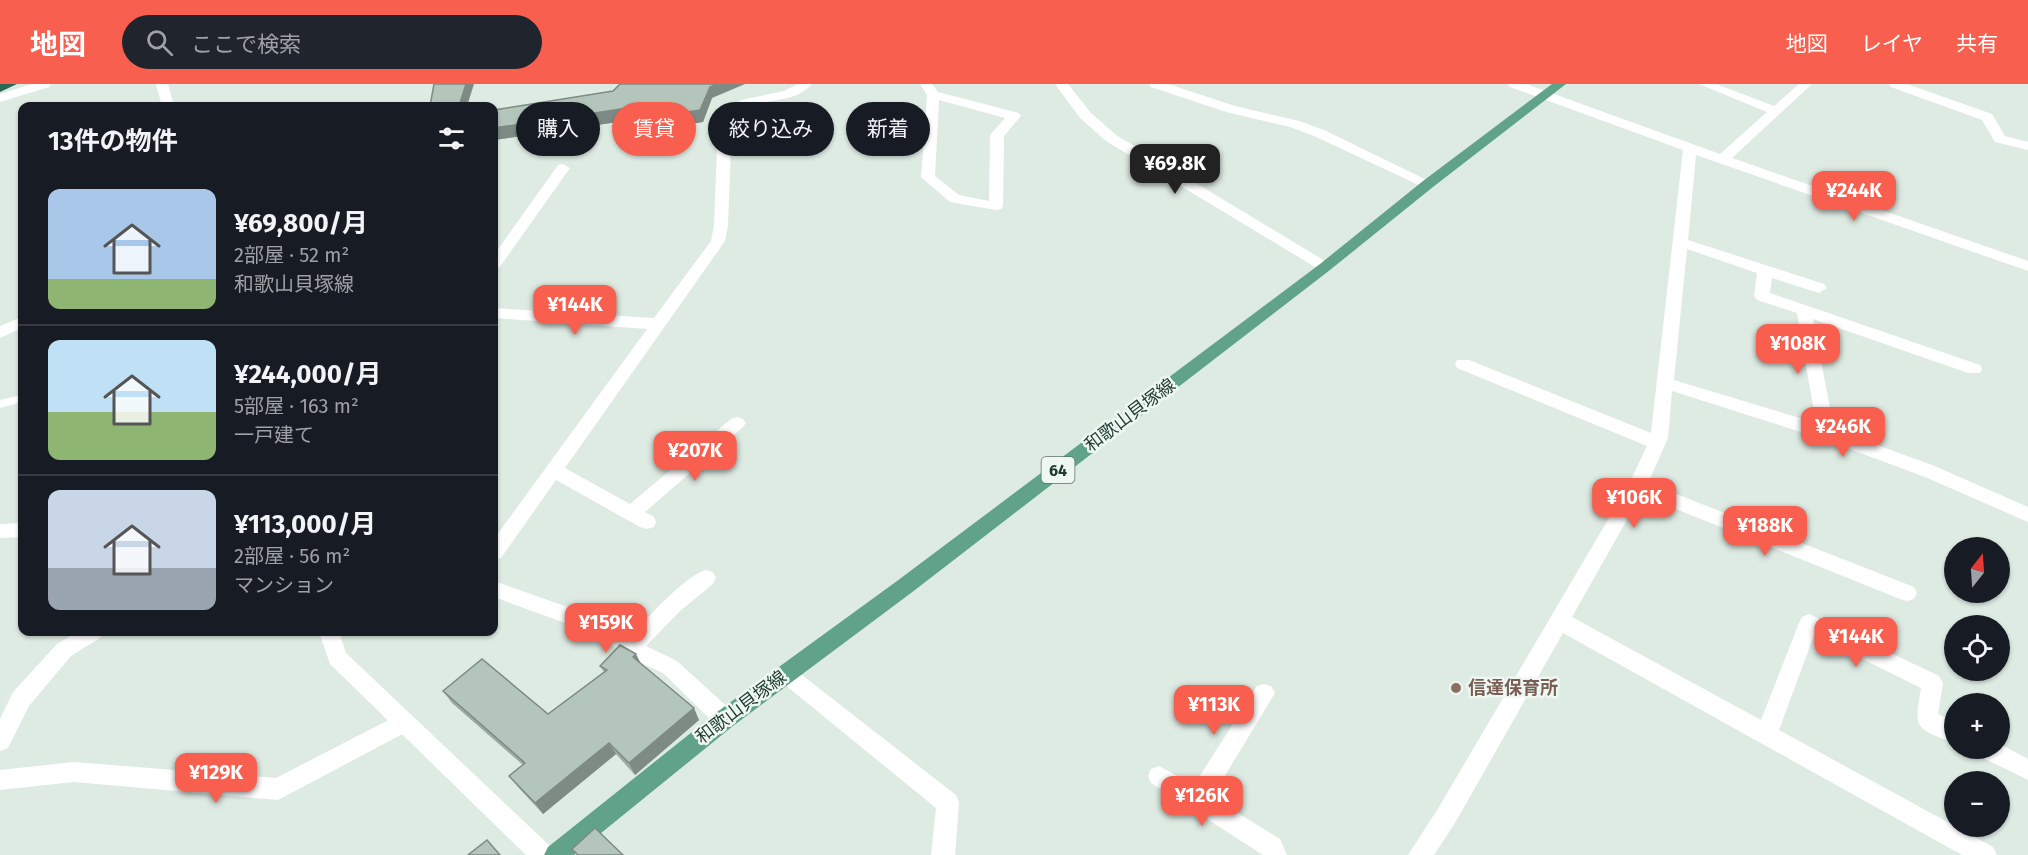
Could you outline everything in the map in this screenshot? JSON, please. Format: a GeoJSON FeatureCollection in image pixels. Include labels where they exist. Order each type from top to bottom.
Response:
{"type":"FeatureCollection","features":[{"type":"Feature","properties":{"kind":"highway"},"geometry":{"type":"LineString","coordinates":[[0,88],[11,84]]}},
{"type":"Feature","properties":{"kind":"main road","name":"和歌山貝塚線"},"geometry":{"type":"LineString","coordinates":[[556,855],[724,718],[904,587],[1325,267],[1428,184],[1560,84]]}},
{"type":"Feature","properties":{"kind":"street"},"geometry":{"type":"LineString","coordinates":[[0,98],[45,84]]}},
{"type":"Feature","properties":{"kind":"street"},"geometry":{"type":"LineString","coordinates":[[162,84],[167,102]]}},
{"type":"Feature","properties":{"kind":"street"},"geometry":{"type":"LineString","coordinates":[[498,547],[718,241],[721,225],[725,122],[732,109],[752,95],[800,89],[806,84]]}},
{"type":"Feature","properties":{"kind":"street"},"geometry":{"type":"LineString","coordinates":[[1061,84],[1085,116],[1111,138],[1325,267]]}},
{"type":"Feature","properties":{"kind":"street"},"geometry":{"type":"LineString","coordinates":[[1155,84],[1231,110],[1294,124],[1319,133],[1428,184]]}},
{"type":"Feature","properties":{"kind":"street"},"geometry":{"type":"LineString","coordinates":[[1514,84],[2028,266]]}},
{"type":"Feature","properties":{"kind":"street"},"geometry":{"type":"LineString","coordinates":[[1706,84],[1776,111]]}},
{"type":"Feature","properties":{"kind":"street"},"geometry":{"type":"LineString","coordinates":[[1723,159],[1806,84]]}},
{"type":"Feature","properties":{"kind":"street"},"geometry":{"type":"LineString","coordinates":[[1895,84],[1987,117],[2000,139],[2028,146]]}},
{"type":"Feature","properties":{"kind":"street"},"geometry":{"type":"LineString","coordinates":[[929,89],[1014,117],[997,135],[996,206],[955,199],[928,177],[929,89]]}},
{"type":"Feature","properties":{"kind":"street"},"geometry":{"type":"LineString","coordinates":[[1420,855],[1447,814],[1560,621],[1637,486],[1657,443],[1690,148]]}},
{"type":"Feature","properties":{"kind":"street"},"geometry":{"type":"LineString","coordinates":[[498,259],[563,168]]}},
{"type":"Feature","properties":{"kind":"street"},"geometry":{"type":"LineString","coordinates":[[1680,242],[1819,288]]}},
{"type":"Feature","properties":{"kind":"street"},"geometry":{"type":"LineString","coordinates":[[1765,270],[1762,296],[1974,369]]}},
{"type":"Feature","properties":{"kind":"street"},"geometry":{"type":"LineString","coordinates":[[1804,311],[1826,433]]}},
{"type":"Feature","properties":{"kind":"street"},"geometry":{"type":"LineString","coordinates":[[498,314],[659,324]]}},
{"type":"Feature","properties":{"kind":"street"},"geometry":{"type":"LineString","coordinates":[[0,333],[18,324]]}},
{"type":"Feature","properties":{"kind":"street"},"geometry":{"type":"LineString","coordinates":[[1463,364],[1657,443]]}},
{"type":"Feature","properties":{"kind":"street"},"geometry":{"type":"LineString","coordinates":[[1665,383],[1826,433],[1931,472],[2028,515]]}},
{"type":"Feature","properties":{"kind":"street"},"geometry":{"type":"LineString","coordinates":[[631,513],[737,423]]}},
{"type":"Feature","properties":{"kind":"street"},"geometry":{"type":"LineString","coordinates":[[554,470],[647,522]]}},
{"type":"Feature","properties":{"kind":"street"},"geometry":{"type":"LineString","coordinates":[[1637,486],[1907,593]]}},
{"type":"Feature","properties":{"kind":"street"},"geometry":{"type":"LineString","coordinates":[[0,531],[18,530]]}},
{"type":"Feature","properties":{"kind":"street"},"geometry":{"type":"LineString","coordinates":[[631,648],[673,605],[706,578]]}},
{"type":"Feature","properties":{"kind":"street"},"geometry":{"type":"LineString","coordinates":[[498,590],[572,617],[614,636],[631,648],[670,667],[724,718]]}},
{"type":"Feature","properties":{"kind":"street"},"geometry":{"type":"LineString","coordinates":[[1560,621],[1985,855]]}},
{"type":"Feature","properties":{"kind":"street"},"geometry":{"type":"LineString","coordinates":[[1767,735],[1809,623],[1932,683],[1926,719],[1944,728]]}},
{"type":"Feature","properties":{"kind":"street"},"geometry":{"type":"LineString","coordinates":[[0,741],[21,699],[64,650],[87,636]]}},
{"type":"Feature","properties":{"kind":"street"},"geometry":{"type":"LineString","coordinates":[[330,636],[337,658],[543,855]]}},
{"type":"Feature","properties":{"kind":"street"},"geometry":{"type":"LineString","coordinates":[[786,674],[948,803],[943,855]]}},
{"type":"Feature","properties":{"kind":"street"},"geometry":{"type":"LineString","coordinates":[[1197,800],[1264,693]]}},
{"type":"Feature","properties":{"kind":"street"},"geometry":{"type":"LineString","coordinates":[[0,780],[74,772],[279,789],[404,722]]}},
{"type":"Feature","properties":{"kind":"street"},"geometry":{"type":"LineString","coordinates":[[2006,759],[2028,770]]}},
{"type":"Feature","properties":{"kind":"street"},"geometry":{"type":"LineString","coordinates":[[1159,776],[1272,848],[1275,855]]}},
{"type":"Feature","properties":{"kind":"lane"},"geometry":{"type":"LineString","coordinates":[[0,404],[18,400]]}},
{"type":"Feature","properties":{"kind":"building"},"geometry":{"type":"Polygon","coordinates":[[[434,84],[466,84],[460,102],[431,102],[434,84]]]}},
{"type":"Feature","properties":{"kind":"building"},"geometry":{"type":"Polygon","coordinates":[[[620,84],[717,84],[710,87],[700,110],[696,111],[696,102],[612,102],[612,110],[600,112],[600,102],[544,102],[613,91],[620,84]]]}},
{"type":"Feature","properties":{"kind":"building"},"geometry":{"type":"Polygon","coordinates":[[[516,106],[516,125],[498,127],[498,109],[516,106]]]}},
{"type":"Feature","properties":{"kind":"building"},"geometry":{"type":"Polygon","coordinates":[[[620,645],[636,654],[633,657],[694,708],[629,763],[609,743],[535,803],[509,776],[525,763],[443,691],[482,659],[548,714],[607,670],[600,666],[620,645]]]}},
{"type":"Feature","properties":{"kind":"building"},"geometry":{"type":"Polygon","coordinates":[[[595,828],[623,855],[578,855],[572,849],[595,828]]]}},
{"type":"Feature","properties":{"kind":"building"},"geometry":{"type":"Polygon","coordinates":[[[487,840],[500,855],[468,855],[487,840]]]}},
{"type":"Feature","properties":{"kind":"place","name":"信達保育所"},"geometry":{"type":"Point","coordinates":[1456,688]}}]}
